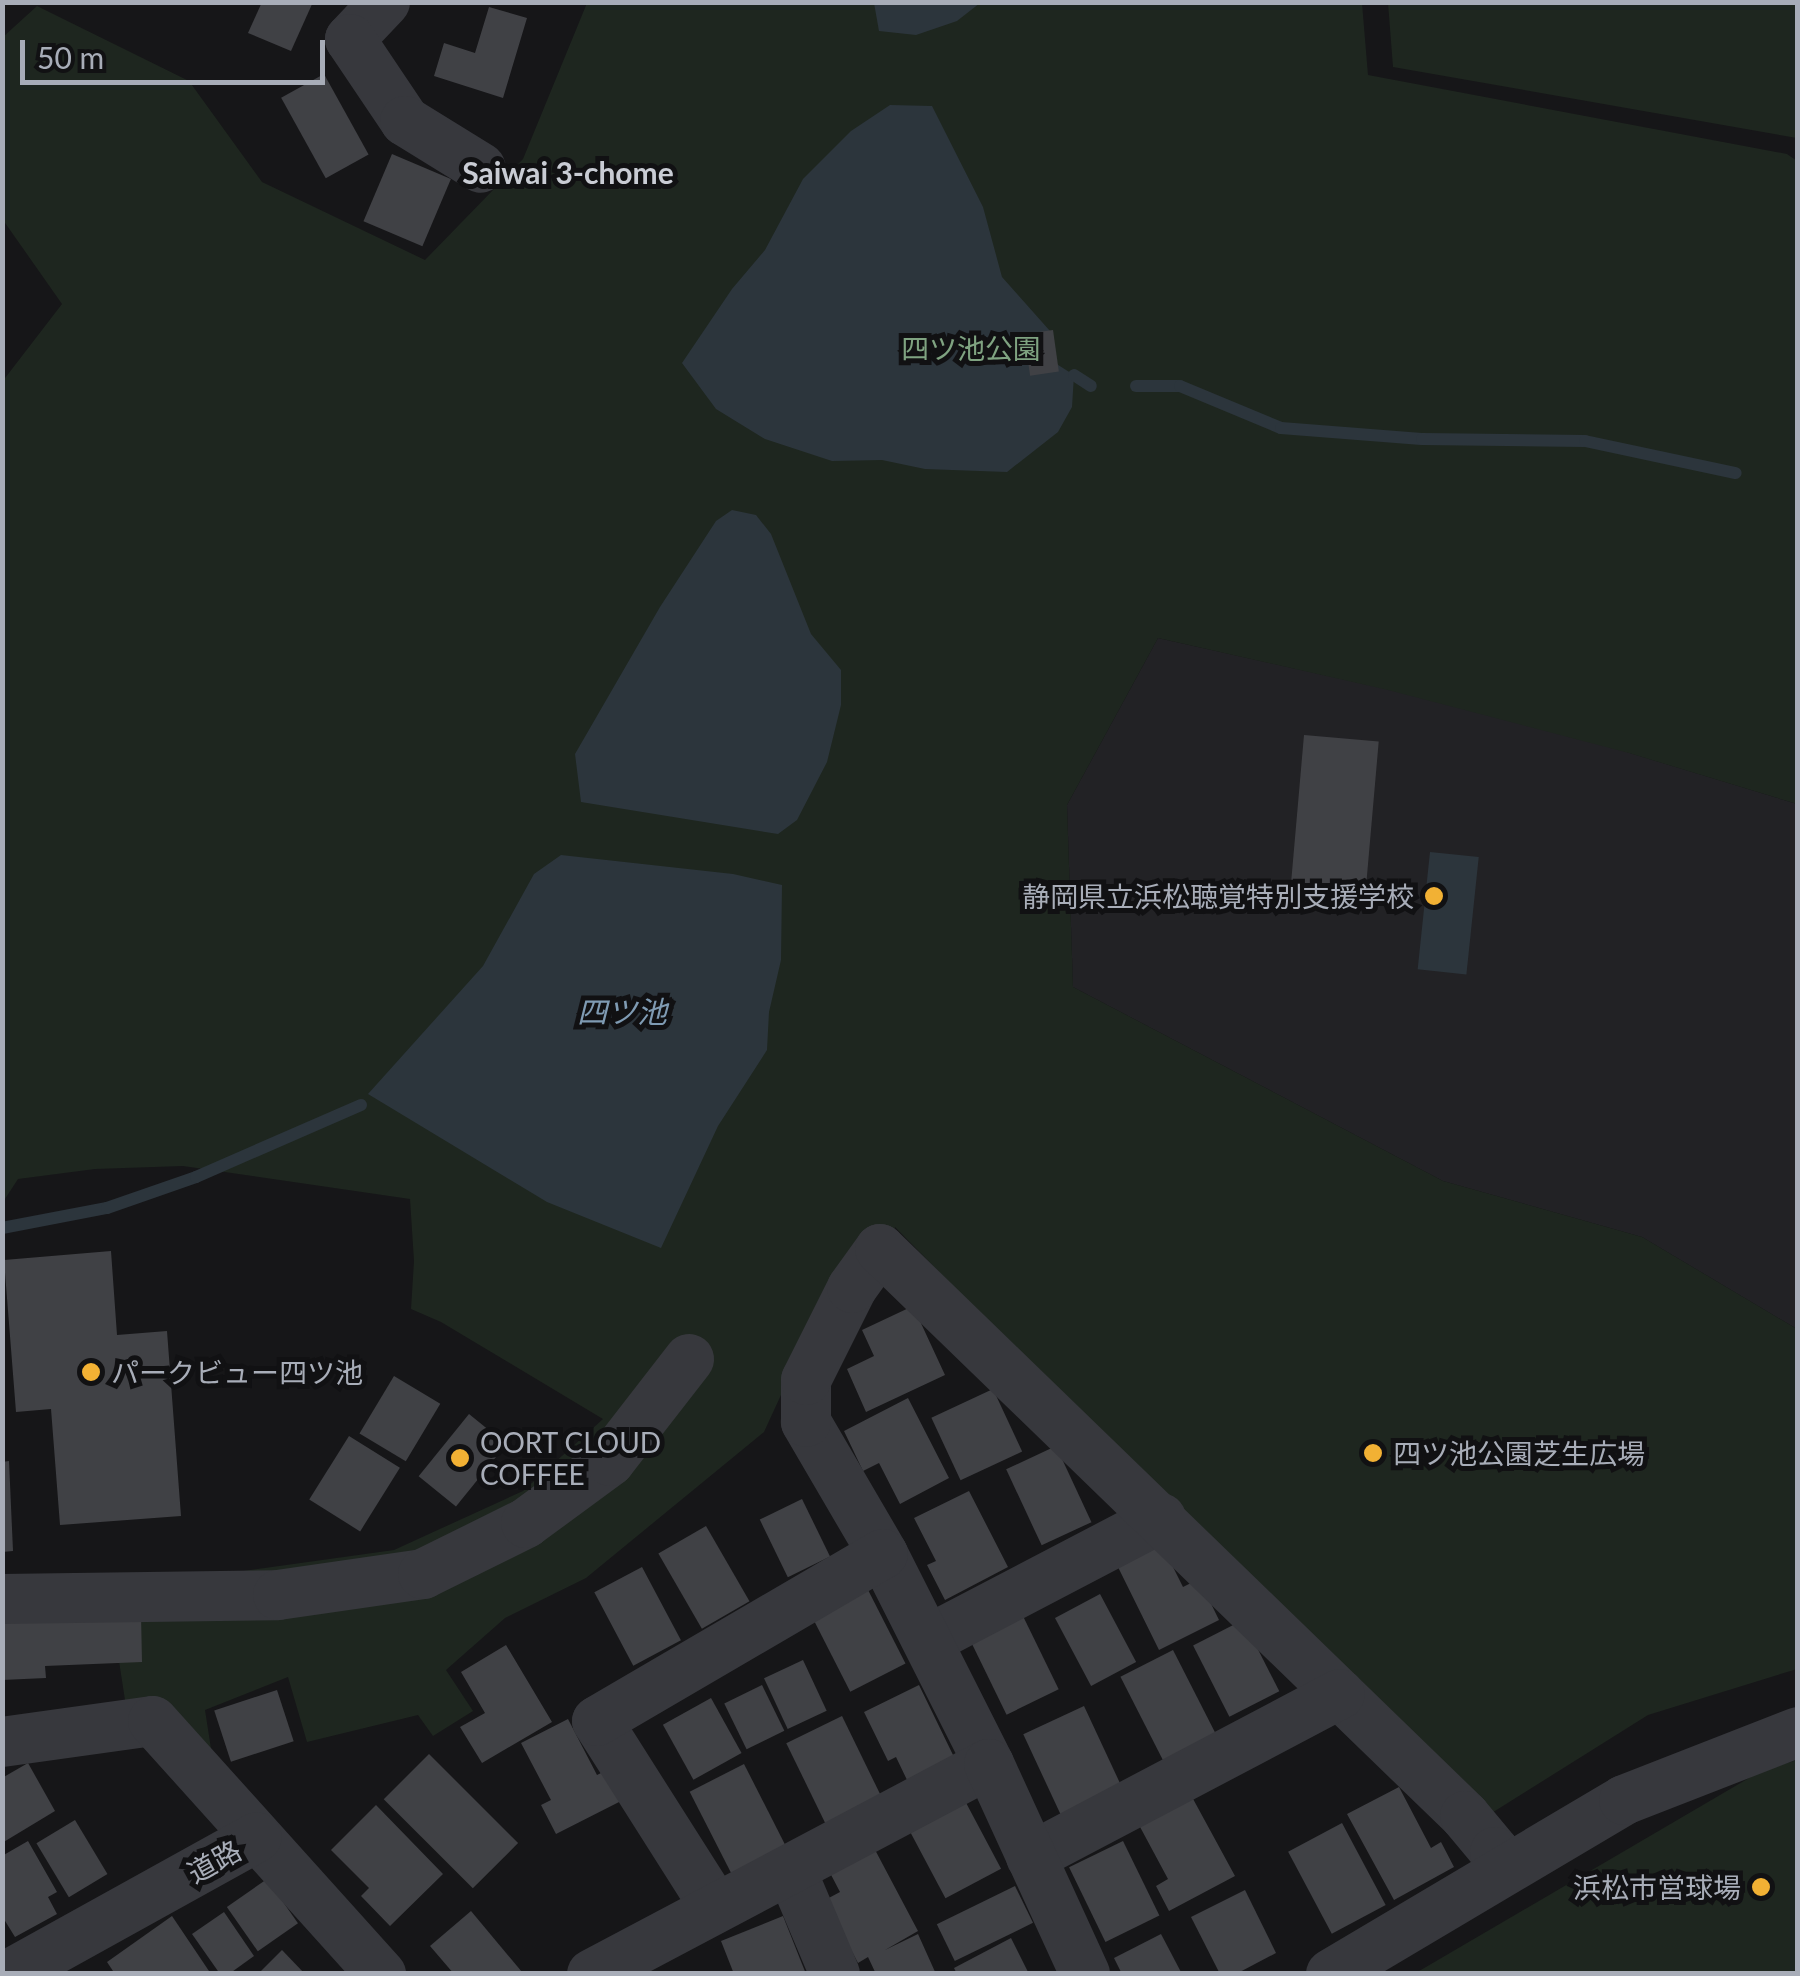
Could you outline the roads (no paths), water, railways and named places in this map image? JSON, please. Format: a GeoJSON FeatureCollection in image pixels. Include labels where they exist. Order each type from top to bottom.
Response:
{"type":"FeatureCollection","features":[{"type":"Feature","properties":{"kind":"street"},"geometry":{"type":"LineString","coordinates":[[385,2],[350,38],[404,121],[481,168]]}},
{"type":"Feature","properties":{"kind":"street"},"geometry":{"type":"LineString","coordinates":[[1085,1974],[928,1640],[806,1422],[806,1380],[852,1288],[880,1249],[1465,1816],[1495,1852],[1500,1871]]}},
{"type":"Feature","properties":{"kind":"street"},"geometry":{"type":"LineString","coordinates":[[2,1600],[278,1595],[423,1574],[526,1522],[610,1461],[689,1359]]}},
{"type":"Feature","properties":{"kind":"street"},"geometry":{"type":"LineString","coordinates":[[928,1640],[1161,1518]]}},
{"type":"Feature","properties":{"kind":"street"},"geometry":{"type":"LineString","coordinates":[[715,1907],[598,1721],[883,1554]]}},
{"type":"Feature","properties":{"kind":"street"},"geometry":{"type":"LineString","coordinates":[[1031,1857],[1340,1694]]}},
{"type":"Feature","properties":{"kind":"street"},"geometry":{"type":"LineString","coordinates":[[2,1742],[153,1721],[258,1837]]}},
{"type":"Feature","properties":{"kind":"street"},"geometry":{"type":"LineString","coordinates":[[1331,1974],[1624,1800],[1798,1732]]}},
{"type":"Feature","properties":{"kind":"street"},"geometry":{"type":"LineString","coordinates":[[592,1974],[989,1764]]}},
{"type":"Feature","properties":{"kind":"street","name":"道路"},"geometry":{"type":"LineString","coordinates":[[10,1974],[258,1837],[381,1974]]}},
{"type":"Feature","properties":{"kind":"street"},"geometry":{"type":"LineString","coordinates":[[792,1870],[834,1974]]}},
{"type":"Feature","properties":{"kind":"water"},"geometry":{"type":"Polygon","coordinates":[[[874,3],[980,3],[957,21],[916,35],[879,31],[874,3]]]}},
{"type":"Feature","properties":{"kind":"water"},"geometry":{"type":"Polygon","coordinates":[[[890,105],[932,106],[983,207],[1002,277],[1050,331],[1055,363],[1074,375],[1072,407],[1058,432],[1007,472],[925,469],[882,460],[832,461],[765,439],[716,409],[682,363],[732,289],[765,250],[803,179],[851,131],[890,105]]]}},
{"type":"Feature","properties":{"kind":"water"},"geometry":{"type":"Polygon","coordinates":[[[732,510],[756,515],[771,534],[811,634],[841,670],[841,705],[827,762],[797,820],[778,834],[581,802],[575,754],[660,607],[716,521],[732,510]]]}},
{"type":"Feature","properties":{"kind":"water"},"geometry":{"type":"Polygon","coordinates":[[[1430,852],[1479,857],[1466,974],[1418,969],[1430,852]]]}},
{"type":"Feature","properties":{"kind":"water","name":"四ツ池"},"geometry":{"type":"Polygon","coordinates":[[[561,855],[733,874],[782,885],[781,960],[769,1012],[767,1050],[718,1126],[661,1248],[547,1202],[368,1094],[483,966],[534,874],[561,855]]]}},
{"type":"Feature","properties":{"kind":"waterway"},"geometry":{"type":"LineString","coordinates":[[1074,375],[1091,386]]}},
{"type":"Feature","properties":{"kind":"waterway"},"geometry":{"type":"LineString","coordinates":[[1136,386],[1180,386],[1281,428],[1422,439],[1585,441],[1736,473]]}},
{"type":"Feature","properties":{"kind":"waterway"},"geometry":{"type":"LineString","coordinates":[[2,1228],[107,1208],[196,1177],[361,1105]]}},
{"type":"Feature","properties":{"kind":"place","name":"静岡県立浜松聴覚特別支援学校"},"geometry":{"type":"Point","coordinates":[1434,896]}},
{"type":"Feature","properties":{"kind":"place","name":"パークビュー四ツ池"},"geometry":{"type":"Point","coordinates":[91,1372]}},
{"type":"Feature","properties":{"kind":"place","name":"四ツ池公園芝生広場"},"geometry":{"type":"Point","coordinates":[1373,1453]}},
{"type":"Feature","properties":{"kind":"place","name":"OORT CLOUD COFFEE"},"geometry":{"type":"Point","coordinates":[460,1458]}},
{"type":"Feature","properties":{"kind":"place","name":"浜松市営球場"},"geometry":{"type":"Point","coordinates":[1761,1887]}},
{"type":"Feature","properties":{"kind":"district","name":"Saiwai 3-chome"},"geometry":{"type":"Point","coordinates":[568,172]}},
{"type":"Feature","properties":{"kind":"park label","name":"四ツ池公園"},"geometry":{"type":"Point","coordinates":[971,348]}}]}
